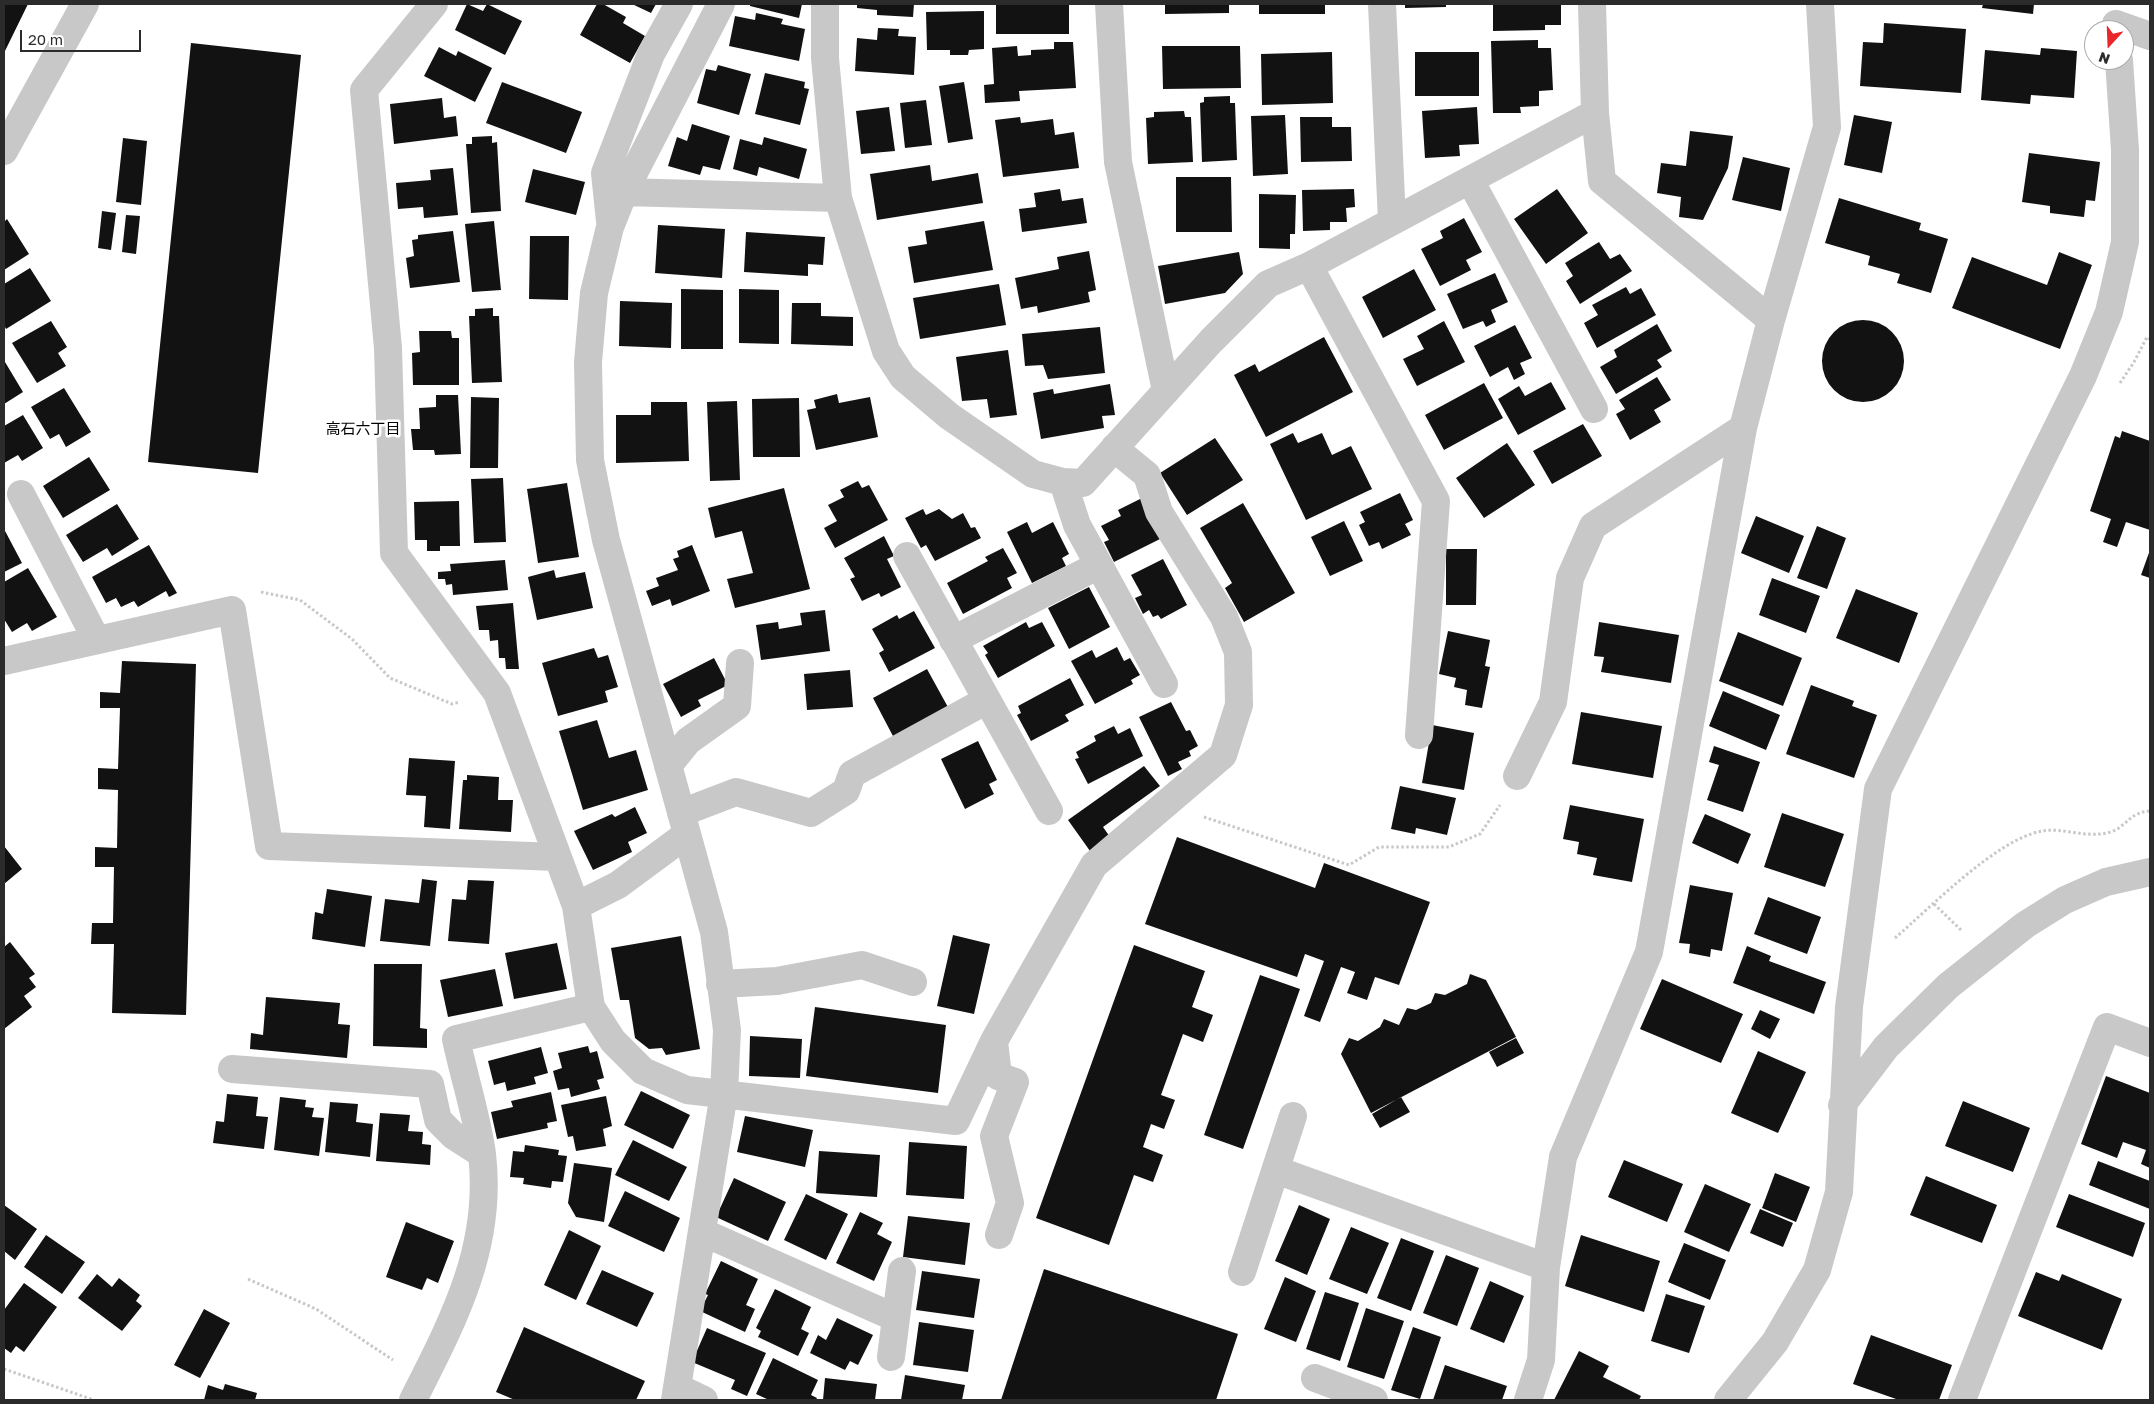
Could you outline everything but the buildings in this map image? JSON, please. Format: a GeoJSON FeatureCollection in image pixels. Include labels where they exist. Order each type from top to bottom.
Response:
{"type":"FeatureCollection","features":[{"type":"Feature","properties":{"kind":"street"},"geometry":{"type":"LineString","coordinates":[[4,151],[85,4]]}},
{"type":"Feature","properties":{"kind":"street"},"geometry":{"type":"LineString","coordinates":[[434,4],[364,90],[388,348],[394,552],[497,693],[576,906],[591,1007],[614,1041],[643,1071],[687,1090],[956,1121],[994,1041],[1094,865],[1223,755],[1239,705],[1238,652],[1224,617],[1159,512],[1147,475],[1114,448]]}},
{"type":"Feature","properties":{"kind":"street"},"geometry":{"type":"LineString","coordinates":[[610,227],[605,173],[651,54],[679,4]]}},
{"type":"Feature","properties":{"kind":"street"},"geometry":{"type":"LineString","coordinates":[[704,1400],[676,1394],[724,1093],[726,1030],[714,932],[606,540],[590,460],[588,362],[594,293],[610,227],[624,192],[720,4]]}},
{"type":"Feature","properties":{"kind":"street"},"geometry":{"type":"LineString","coordinates":[[825,4],[826,58],[838,198],[886,351],[903,377],[949,416],[1032,474],[1062,482],[1083,483],[1211,341],[1268,284],[1309,266],[1595,113]]}},
{"type":"Feature","properties":{"kind":"street"},"geometry":{"type":"LineString","coordinates":[[1108,4],[1118,162],[1166,391]]}},
{"type":"Feature","properties":{"kind":"street"},"geometry":{"type":"LineString","coordinates":[[1382,4],[1392,221]]}},
{"type":"Feature","properties":{"kind":"street"},"geometry":{"type":"LineString","coordinates":[[1592,4],[1595,113],[1602,181],[1771,320]]}},
{"type":"Feature","properties":{"kind":"street"},"geometry":{"type":"LineString","coordinates":[[1528,1400],[1541,1360],[1546,1267],[1563,1157],[1649,952],[1743,428],[1771,320],[1827,127],[1820,4]]}},
{"type":"Feature","properties":{"kind":"street"},"geometry":{"type":"LineString","coordinates":[[2116,19],[2150,36]]}},
{"type":"Feature","properties":{"kind":"street"},"geometry":{"type":"LineString","coordinates":[[1728,1400],[1775,1342],[1817,1270],[1839,1192],[1842,1105],[1849,1007],[1878,789],[2083,376],[2109,312],[2125,242],[2125,150],[2120,70]]}},
{"type":"Feature","properties":{"kind":"street"},"geometry":{"type":"LineString","coordinates":[[1470,180],[1594,409]]}},
{"type":"Feature","properties":{"kind":"street"},"geometry":{"type":"LineString","coordinates":[[624,192],[838,198]]}},
{"type":"Feature","properties":{"kind":"street"},"geometry":{"type":"LineString","coordinates":[[1309,266],[1436,501],[1419,735]]}},
{"type":"Feature","properties":{"kind":"street"},"geometry":{"type":"LineString","coordinates":[[1517,776],[1553,702],[1570,578],[1593,526],[1743,428]]}},
{"type":"Feature","properties":{"kind":"street"},"geometry":{"type":"LineString","coordinates":[[1062,482],[1077,525],[1164,684]]}},
{"type":"Feature","properties":{"kind":"street"},"geometry":{"type":"LineString","coordinates":[[21,494],[96,639]]}},
{"type":"Feature","properties":{"kind":"street"},"geometry":{"type":"LineString","coordinates":[[906,556],[1049,812]]}},
{"type":"Feature","properties":{"kind":"street"},"geometry":{"type":"LineString","coordinates":[[953,640],[1099,565]]}},
{"type":"Feature","properties":{"kind":"street"},"geometry":{"type":"LineString","coordinates":[[4,660],[232,610],[269,846],[557,857]]}},
{"type":"Feature","properties":{"kind":"street"},"geometry":{"type":"LineString","coordinates":[[668,766],[688,741],[736,706],[740,663]]}},
{"type":"Feature","properties":{"kind":"street"},"geometry":{"type":"LineString","coordinates":[[576,906],[618,885],[684,824],[736,792],[811,813],[846,791],[852,774],[987,700]]}},
{"type":"Feature","properties":{"kind":"street"},"geometry":{"type":"LineString","coordinates":[[1842,1105],[1886,1047],[1948,986],[2025,925],[2064,900],[2106,882],[2150,872]]}},
{"type":"Feature","properties":{"kind":"street"},"geometry":{"type":"LineString","coordinates":[[720,984],[777,980],[862,965],[913,982]]}},
{"type":"Feature","properties":{"kind":"street"},"geometry":{"type":"LineString","coordinates":[[412,1400],[446,1336],[476,1258],[483,1207],[482,1154],[456,1039],[591,1007]]}},
{"type":"Feature","properties":{"kind":"street"},"geometry":{"type":"LineString","coordinates":[[1962,1400],[2107,1027],[2150,1043]]}},
{"type":"Feature","properties":{"kind":"street"},"geometry":{"type":"LineString","coordinates":[[994,1041],[998,1076],[1015,1082],[994,1136],[1010,1203],[999,1235]]}},
{"type":"Feature","properties":{"kind":"street"},"geometry":{"type":"LineString","coordinates":[[232,1069],[430,1084],[438,1120],[454,1136],[482,1154]]}},
{"type":"Feature","properties":{"kind":"street"},"geometry":{"type":"LineString","coordinates":[[1242,1272],[1293,1116]]}},
{"type":"Feature","properties":{"kind":"street"},"geometry":{"type":"LineString","coordinates":[[1276,1170],[1546,1267]]}},
{"type":"Feature","properties":{"kind":"street"},"geometry":{"type":"LineString","coordinates":[[702,1232],[896,1318]]}},
{"type":"Feature","properties":{"kind":"street"},"geometry":{"type":"LineString","coordinates":[[891,1357],[902,1271]]}},
{"type":"Feature","properties":{"kind":"street"},"geometry":{"type":"LineString","coordinates":[[1315,1378],[1374,1400]]}},
{"type":"Feature","properties":{"kind":"path"},"geometry":{"type":"LineString","coordinates":[[232,610],[242,589],[300,600],[352,639],[390,678],[452,704],[497,693]]}},
{"type":"Feature","properties":{"kind":"path"},"geometry":{"type":"LineString","coordinates":[[1207,809],[1204,818],[1349,865],[1378,847],[1450,847],[1480,834],[1494,815],[1517,776]]}},
{"type":"Feature","properties":{"kind":"path"},"geometry":{"type":"LineString","coordinates":[[1892,940],[1994,853],[2016,839],[2043,830],[2082,835],[2112,831],[2139,812],[2150,811]]}},
{"type":"Feature","properties":{"kind":"path"},"geometry":{"type":"LineString","coordinates":[[248,1280],[316,1309],[393,1360],[427,1372]]}},
{"type":"Feature","properties":{"kind":"path"},"geometry":{"type":"LineString","coordinates":[[4,1369],[94,1400]]}},
{"type":"Feature","properties":{"kind":"district","name":"高石六丁目"},"geometry":{"type":"Point","coordinates":[363,429]}}]}
